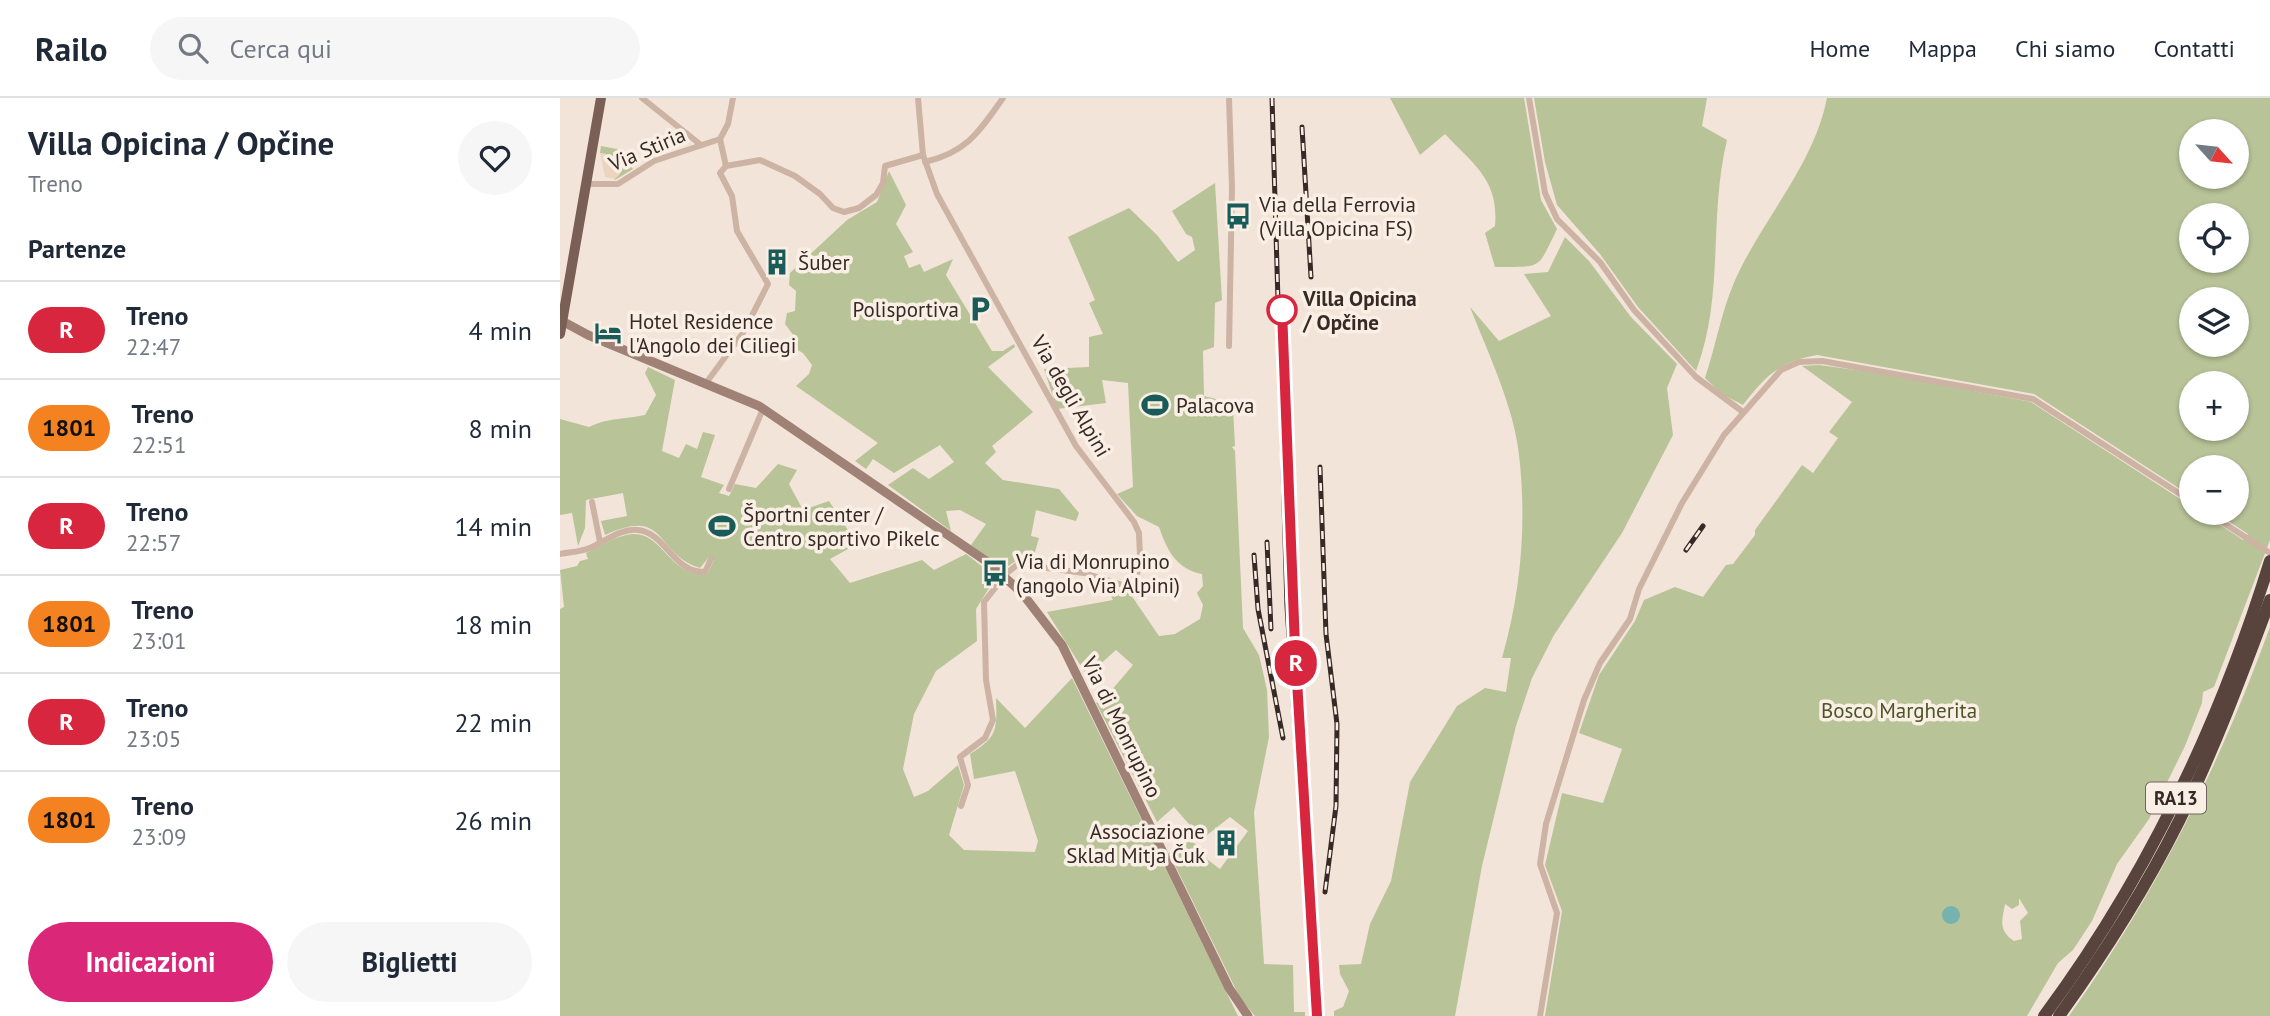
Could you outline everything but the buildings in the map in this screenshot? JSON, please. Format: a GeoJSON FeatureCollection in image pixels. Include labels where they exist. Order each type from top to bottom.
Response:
{"type":"FeatureCollection","features":[{"type":"Feature","properties":{"kind":"highway","name":"RA13"},"geometry":{"type":"LineString","coordinates":[[2044,1016],[2083,961],[2168,816],[2226,684],[2270,561]]}},
{"type":"Feature","properties":{"kind":"highway","name":"RA13"},"geometry":{"type":"LineString","coordinates":[[2059,1016],[2093,969],[2178,823],[2210,755],[2270,600]]}},
{"type":"Feature","properties":{"kind":"main road"},"geometry":{"type":"LineString","coordinates":[[560,334],[562,308],[601,98]]}},
{"type":"Feature","properties":{"kind":"main road","name":"Via di Monrupino"},"geometry":{"type":"LineString","coordinates":[[562,321],[604,342],[763,409],[1005,576],[1045,619],[1062,645],[1229,988],[1248,1016]]}},
{"type":"Feature","properties":{"kind":"street"},"geometry":{"type":"LineString","coordinates":[[642,98],[701,145]]}},
{"type":"Feature","properties":{"kind":"street"},"geometry":{"type":"LineString","coordinates":[[726,166],[720,139],[728,124],[733,98]]}},
{"type":"Feature","properties":{"kind":"street","name":"Via degli Alpini"},"geometry":{"type":"LineString","coordinates":[[918,98],[924,159],[961,241],[1076,446],[1134,522],[1139,533],[1137,575],[1126,586],[1098,576],[1033,565],[1015,565],[1005,576]]}},
{"type":"Feature","properties":{"kind":"street"},"geometry":{"type":"LineString","coordinates":[[706,383],[756,313],[768,284],[737,230],[732,196],[720,173],[726,166],[760,160],[795,176],[820,194],[833,208],[844,212],[859,208],[876,195],[883,183],[885,166],[945,158],[969,144],[1003,98]]}},
{"type":"Feature","properties":{"kind":"street"},"geometry":{"type":"LineString","coordinates":[[1229,98],[1229,346]]}},
{"type":"Feature","properties":{"kind":"street"},"geometry":{"type":"LineString","coordinates":[[1529,98],[1545,194],[1557,219],[1600,262],[1634,310],[1696,377],[1743,412]]}},
{"type":"Feature","properties":{"kind":"street","name":"Via Stiria"},"geometry":{"type":"LineString","coordinates":[[586,184],[618,184],[654,161],[720,139]]}},
{"type":"Feature","properties":{"kind":"street"},"geometry":{"type":"LineString","coordinates":[[1540,1016],[1557,913],[1540,864],[1546,824],[1584,700],[1600,663],[1630,619],[1639,589],[1682,503],[1724,435],[1774,375],[1787,367],[1806,361],[1836,363],[2034,399],[2179,493]]}},
{"type":"Feature","properties":{"kind":"street"},"geometry":{"type":"LineString","coordinates":[[729,489],[763,409]]}},
{"type":"Feature","properties":{"kind":"street"},"geometry":{"type":"LineString","coordinates":[[592,502],[600,542]]}},
{"type":"Feature","properties":{"kind":"street"},"geometry":{"type":"LineString","coordinates":[[2226,525],[2270,553]]}},
{"type":"Feature","properties":{"kind":"street"},"geometry":{"type":"LineString","coordinates":[[560,554],[586,549],[618,534],[638,530],[656,537],[674,559],[692,570],[705,572],[711,559]]}},
{"type":"Feature","properties":{"kind":"street"},"geometry":{"type":"LineString","coordinates":[[961,806],[968,785],[960,757],[985,738],[992,720],[986,680],[983,607],[1005,576]]}},
{"type":"Feature","properties":{"kind":"green space"},"geometry":{"type":"Polygon","coordinates":[[[1390,98],[1524,98],[1541,200],[1557,229],[1541,260],[1530,266],[1495,267],[1485,233],[1495,226],[1495,210],[1489,185],[1475,165],[1445,134],[1420,155],[1390,98]]]}},
{"type":"Feature","properties":{"kind":"green space"},"geometry":{"type":"Polygon","coordinates":[[[1534,98],[1707,98],[1702,126],[1727,140],[1718,199],[1714,285],[1705,342],[1696,371],[1638,307],[1600,254],[1557,205],[1545,162],[1534,98]]]}},
{"type":"Feature","properties":{"kind":"green space","name":"Bosco Margherita"},"geometry":{"type":"Polygon","coordinates":[[[1827,98],[2270,98],[2270,540],[2214,687],[2203,692],[2202,703],[2185,746],[2149,819],[2117,864],[2092,921],[2073,950],[2058,963],[2027,1016],[1545,1016],[1562,911],[1545,865],[1562,793],[1603,803],[1622,749],[1579,733],[1599,675],[1635,621],[1644,600],[1675,587],[1703,597],[1726,565],[1733,564],[1755,535],[1755,530],[1802,465],[1813,473],[1838,438],[1829,432],[1852,402],[1802,366],[1819,365],[1878,373],[2031,402],[2179,498],[2179,525],[2220,525],[2243,540],[2248,534],[2234,525],[2249,525],[2249,455],[2179,455],[2179,488],[2034,394],[1817,355],[1774,371],[1743,405],[1722,394],[1705,378],[1733,285],[1744,261],[1810,148],[1827,98]],[[2019,898],[2019,905],[2012,909],[2005,904],[2003,915],[2003,929],[2014,941],[2022,939],[2020,921],[2028,913],[2019,898]]]}},
{"type":"Feature","properties":{"kind":"green space"},"geometry":{"type":"Polygon","coordinates":[[[601,146],[617,149],[633,169],[615,180],[605,161],[606,154],[600,153],[601,146]]]}},
{"type":"Feature","properties":{"kind":"green space"},"geometry":{"type":"Polygon","coordinates":[[[889,171],[906,205],[896,224],[913,252],[904,256],[909,268],[920,264],[924,272],[953,259],[946,275],[992,351],[1003,351],[1014,344],[1015,347],[988,367],[1033,412],[992,446],[996,452],[985,463],[1003,480],[1059,489],[1079,513],[1076,521],[1036,510],[1031,536],[1039,538],[1032,562],[1014,562],[1004,569],[971,545],[986,524],[960,510],[946,511],[951,531],[888,485],[913,468],[929,479],[954,462],[940,445],[894,473],[873,459],[866,469],[855,461],[878,443],[796,386],[809,374],[812,365],[803,353],[792,347],[797,340],[785,324],[787,313],[795,311],[796,291],[789,285],[790,273],[847,220],[877,202],[889,171]]]}},
{"type":"Feature","properties":{"kind":"green space"},"geometry":{"type":"Polygon","coordinates":[[[1215,183],[1222,300],[1215,303],[1214,347],[1203,351],[1204,396],[1220,400],[1233,408],[1235,446],[1232,447],[1235,451],[1243,628],[1259,655],[1267,690],[1269,737],[1254,812],[1264,964],[1293,965],[1294,1012],[1305,1012],[1305,1016],[1255,1016],[1240,998],[1169,853],[1188,839],[1204,850],[1204,857],[1220,869],[1248,831],[1230,817],[1202,839],[1174,807],[1157,822],[1096,703],[1105,698],[1133,665],[1116,650],[1087,676],[1047,612],[1113,600],[1106,586],[1129,592],[1159,636],[1175,634],[1200,619],[1203,605],[1197,593],[1203,586],[1202,574],[1179,563],[1169,551],[1159,527],[1137,516],[1117,494],[1133,487],[1128,383],[1102,380],[1106,403],[1057,409],[1044,369],[1089,367],[1089,337],[1103,334],[1089,303],[1095,300],[1068,237],[1129,208],[1157,235],[1178,262],[1195,250],[1192,237],[1186,234],[1172,211],[1215,183]]]}},
{"type":"Feature","properties":{"kind":"green space"},"geometry":{"type":"Polygon","coordinates":[[[1565,237],[1589,261],[1631,317],[1677,364],[1667,388],[1673,435],[1622,533],[1554,635],[1532,678],[1516,726],[1482,866],[1455,1016],[1334,1016],[1334,1011],[1343,1007],[1349,991],[1340,974],[1339,965],[1361,964],[1370,924],[1391,881],[1410,782],[1457,706],[1485,688],[1506,692],[1511,658],[1502,658],[1514,608],[1521,557],[1519,455],[1506,399],[1470,307],[1499,341],[1551,316],[1524,274],[1548,272],[1565,237]]]}},
{"type":"Feature","properties":{"kind":"green space"},"geometry":{"type":"Polygon","coordinates":[[[648,367],[675,380],[662,451],[679,458],[686,444],[697,449],[703,432],[715,435],[701,477],[724,485],[719,493],[729,496],[735,484],[756,488],[778,464],[797,470],[789,484],[803,510],[829,501],[857,544],[830,559],[850,583],[922,560],[934,570],[966,554],[996,577],[976,609],[977,641],[936,671],[914,714],[903,769],[914,797],[928,791],[958,765],[964,785],[949,835],[964,850],[1035,852],[1038,841],[1015,771],[974,779],[970,754],[986,742],[994,731],[996,698],[1025,728],[1072,678],[1238,1016],[560,1016],[560,609],[564,607],[560,570],[577,566],[580,561],[588,559],[586,553],[609,541],[633,534],[652,540],[685,570],[708,573],[714,560],[709,557],[700,568],[685,561],[651,529],[640,526],[605,535],[601,521],[627,516],[623,493],[586,500],[585,528],[578,546],[572,513],[560,515],[560,419],[589,427],[610,420],[645,415],[656,395],[645,373],[648,367]]]}},
{"type":"Feature","properties":{"kind":"green space"},"geometry":{"type":"Polygon","coordinates":[[[2270,627],[2270,1016],[2069,1016],[2158,876],[2183,828],[2229,731],[2270,627]]]}},
{"type":"Feature","properties":{"kind":"shaded area"},"geometry":{"type":"Polygon","coordinates":[[[600,153],[606,154],[606,161],[607,155],[620,157],[620,174],[615,179],[605,177],[600,153]]]}},
{"type":"Feature","properties":{"kind":"water"},"geometry":{"type":"Polygon","coordinates":[[[1951,906],[1957,909],[1960,915],[1957,921],[1951,924],[1945,921],[1942,915],[1945,909],[1951,906]]]}},
{"type":"Feature","properties":{"kind":"railway"},"geometry":{"type":"LineString","coordinates":[[1272,98],[1287,606],[1313,1016]]}},
{"type":"Feature","properties":{"kind":"railway"},"geometry":{"type":"LineString","coordinates":[[1302,127],[1311,277]]}},
{"type":"Feature","properties":{"kind":"railway"},"geometry":{"type":"LineString","coordinates":[[1320,467],[1326,634],[1337,724],[1336,806],[1325,892]]}},
{"type":"Feature","properties":{"kind":"railway"},"geometry":{"type":"LineString","coordinates":[[1686,550],[1703,526]]}},
{"type":"Feature","properties":{"kind":"railway"},"geometry":{"type":"LineString","coordinates":[[1267,542],[1271,629]]}},
{"type":"Feature","properties":{"kind":"railway"},"geometry":{"type":"LineString","coordinates":[[1254,555],[1258,609],[1283,738]]}},
{"type":"Feature","properties":{"kind":"train","name":"R"},"geometry":{"type":"LineString","coordinates":[[1282,310],[1295,647],[1317,1016]]}},
{"type":"Feature","properties":{"kind":"place","name":"Via della Ferrovia (Villa Opicina FS)"},"geometry":{"type":"Point","coordinates":[1238,216]}},
{"type":"Feature","properties":{"kind":"place","name":"Šuber"},"geometry":{"type":"Point","coordinates":[777,262]}},
{"type":"Feature","properties":{"kind":"place","name":"Polisportiva"},"geometry":{"type":"Point","coordinates":[980,309]}},
{"type":"Feature","properties":{"kind":"place","name":"Villa Opicina / Opčine"},"geometry":{"type":"Point","coordinates":[1282,310]}},
{"type":"Feature","properties":{"kind":"place","name":"Hotel Residence l'Angolo dei Ciliegi"},"geometry":{"type":"Point","coordinates":[608,333]}},
{"type":"Feature","properties":{"kind":"place","name":"Palacova"},"geometry":{"type":"Point","coordinates":[1155,405]}},
{"type":"Feature","properties":{"kind":"place","name":"Športni center / Centro sportivo Pikelc"},"geometry":{"type":"Point","coordinates":[722,526]}},
{"type":"Feature","properties":{"kind":"place","name":"Via di Monrupino (angolo Via Alpini)"},"geometry":{"type":"Point","coordinates":[995,573]}},
{"type":"Feature","properties":{"kind":"place","name":"Associazione Sklad Mitja Čuk"},"geometry":{"type":"Point","coordinates":[1226,843]}}]}
